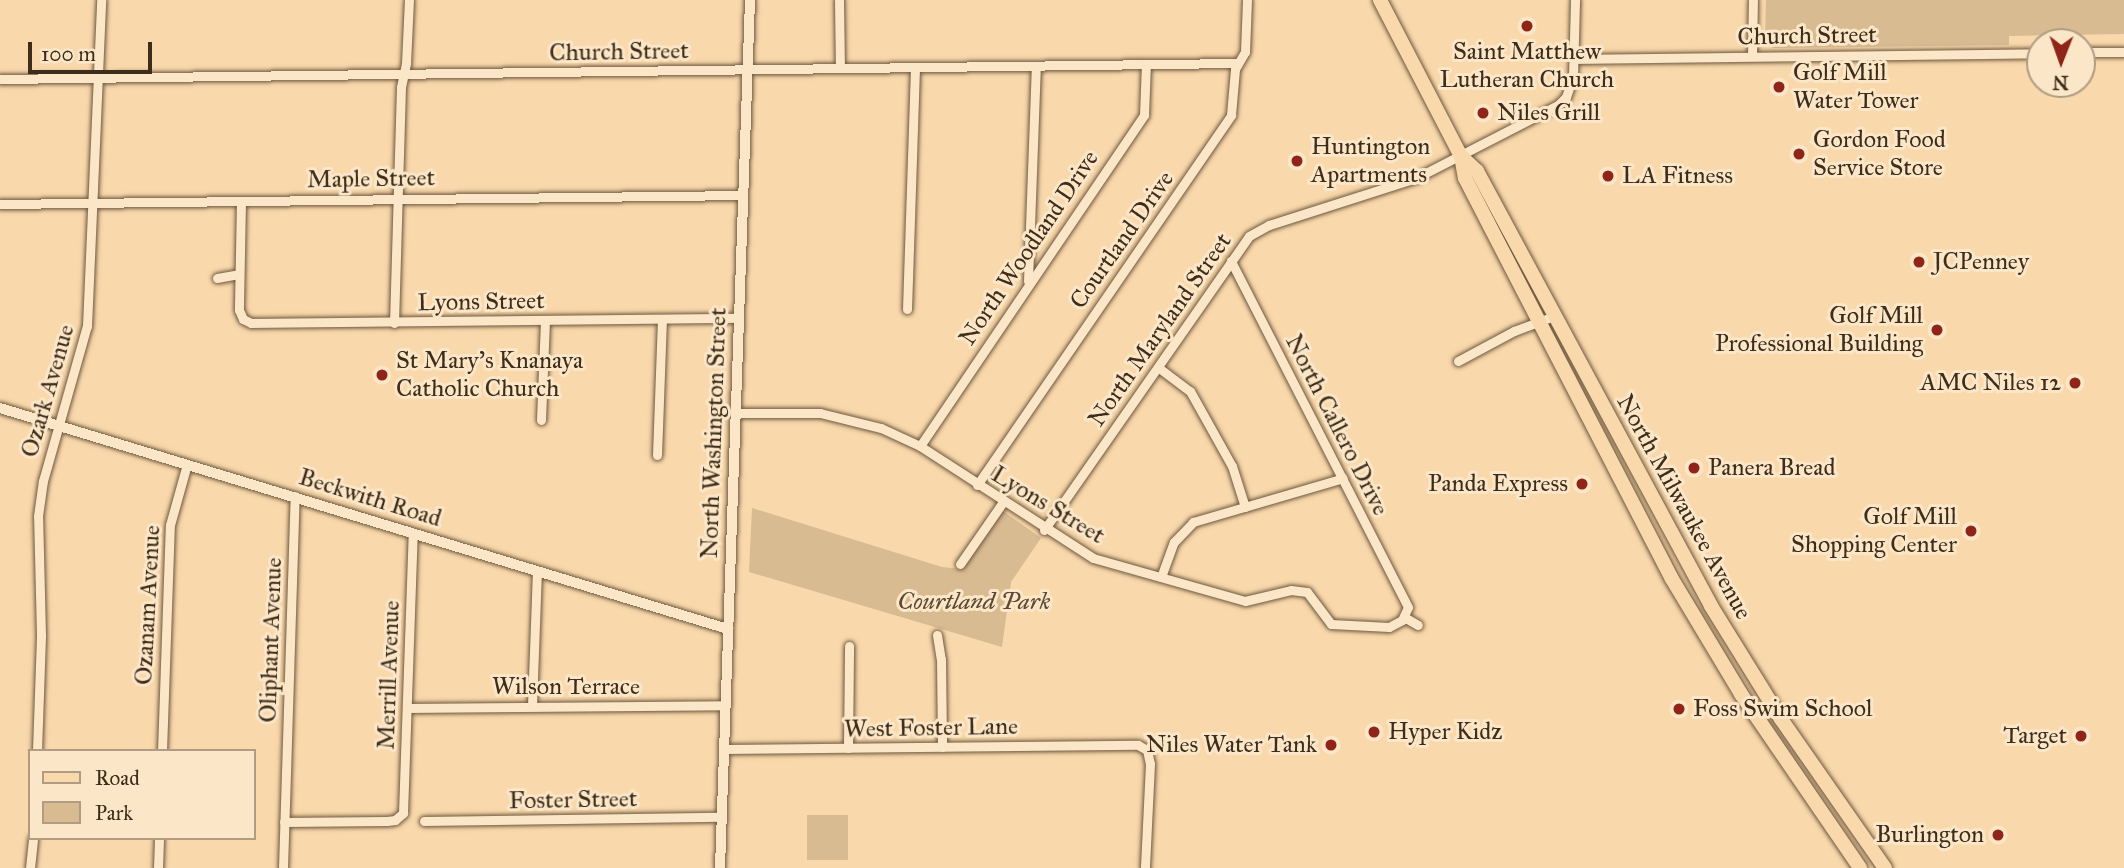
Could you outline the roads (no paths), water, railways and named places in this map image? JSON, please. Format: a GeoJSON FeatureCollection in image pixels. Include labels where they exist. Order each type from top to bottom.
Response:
{"type":"FeatureCollection","features":[{"type":"Feature","properties":{"kind":"main road","name":"North Milwaukee Avenue"},"geometry":{"type":"LineString","coordinates":[[1380,0],[1461,156],[1465,178],[1711,606],[1782,719],[1885,868]]}},
{"type":"Feature","properties":{"kind":"main road","name":"North Milwaukee Avenue"},"geometry":{"type":"LineString","coordinates":[[1547,318],[1634,507],[1694,617],[1749,706],[1860,868]]}},
{"type":"Feature","properties":{"kind":"street","name":"Ozark Avenue"},"geometry":{"type":"LineString","coordinates":[[37,749],[41,635],[38,516],[43,481],[88,326],[101,0]]}},
{"type":"Feature","properties":{"kind":"street"},"geometry":{"type":"LineString","coordinates":[[394,323],[409,0]]}},
{"type":"Feature","properties":{"kind":"street","name":"North Washington Street"},"geometry":{"type":"LineString","coordinates":[[720,868],[750,0]]}},
{"type":"Feature","properties":{"kind":"street"},"geometry":{"type":"LineString","coordinates":[[839,0],[840,68]]}},
{"type":"Feature","properties":{"kind":"street","name":"Courtland Drive"},"geometry":{"type":"LineString","coordinates":[[977,485],[1231,115],[1238,63],[1245,52],[1247,0]]}},
{"type":"Feature","properties":{"kind":"street","name":"North Maryland Street"},"geometry":{"type":"LineString","coordinates":[[1044,530],[1249,236],[1262,227],[1393,187],[1461,156],[1558,105],[1571,88],[1576,0]]}},
{"type":"Feature","properties":{"kind":"street"},"geometry":{"type":"LineString","coordinates":[[1752,55],[1753,0]]}},
{"type":"Feature","properties":{"kind":"street"},"geometry":{"type":"LineString","coordinates":[[2096,52],[2124,52]]}},
{"type":"Feature","properties":{"kind":"street","name":"Church Street"},"geometry":{"type":"LineString","coordinates":[[1574,59],[2026,53]]}},
{"type":"Feature","properties":{"kind":"street","name":"Church Street"},"geometry":{"type":"LineString","coordinates":[[0,79],[1238,63]]}},
{"type":"Feature","properties":{"kind":"street","name":"North Woodland Drive"},"geometry":{"type":"LineString","coordinates":[[920,446],[1143,115],[1146,64]]}},
{"type":"Feature","properties":{"kind":"street"},"geometry":{"type":"LineString","coordinates":[[1028,282],[1036,65]]}},
{"type":"Feature","properties":{"kind":"street"},"geometry":{"type":"LineString","coordinates":[[907,309],[915,67]]}},
{"type":"Feature","properties":{"kind":"street","name":"Maple Street"},"geometry":{"type":"LineString","coordinates":[[0,204],[743,195]]}},
{"type":"Feature","properties":{"kind":"street"},"geometry":{"type":"LineString","coordinates":[[218,278],[239,274],[241,201]]}},
{"type":"Feature","properties":{"kind":"street","name":"North Callero Drive"},"geometry":{"type":"LineString","coordinates":[[1231,261],[1408,607],[1404,617]]}},
{"type":"Feature","properties":{"kind":"street","name":"Lyons Street"},"geometry":{"type":"LineString","coordinates":[[239,274],[239,300],[243,319],[260,325],[739,318]]}},
{"type":"Feature","properties":{"kind":"street"},"geometry":{"type":"LineString","coordinates":[[1458,361],[1547,318]]}},
{"type":"Feature","properties":{"kind":"street"},"geometry":{"type":"LineString","coordinates":[[657,454],[662,319]]}},
{"type":"Feature","properties":{"kind":"street"},"geometry":{"type":"LineString","coordinates":[[541,420],[545,321]]}},
{"type":"Feature","properties":{"kind":"street"},"geometry":{"type":"LineString","coordinates":[[1159,368],[1191,391],[1232,466],[1245,507]]}},
{"type":"Feature","properties":{"kind":"street","name":"Beckwith Road"},"geometry":{"type":"LineString","coordinates":[[0,408],[728,629]]}},
{"type":"Feature","properties":{"kind":"street","name":"Lyons Street"},"geometry":{"type":"LineString","coordinates":[[736,412],[834,415],[899,434],[1044,530],[1093,558],[1245,601],[1291,590],[1307,592],[1331,624],[1389,627],[1404,617]]}},
{"type":"Feature","properties":{"kind":"street","name":"Ozanam Avenue"},"geometry":{"type":"LineString","coordinates":[[162,749],[170,525],[187,464]]}},
{"type":"Feature","properties":{"kind":"street"},"geometry":{"type":"LineString","coordinates":[[1161,577],[1174,542],[1184,529],[1193,523],[1343,478]]}},
{"type":"Feature","properties":{"kind":"street","name":"Oliphant Avenue"},"geometry":{"type":"LineString","coordinates":[[282,868],[295,496]]}},
{"type":"Feature","properties":{"kind":"street"},"geometry":{"type":"LineString","coordinates":[[960,564],[1003,502]]}},
{"type":"Feature","properties":{"kind":"street","name":"Merrill Avenue"},"geometry":{"type":"LineString","coordinates":[[284,822],[387,821],[400,817],[404,807],[413,533]]}},
{"type":"Feature","properties":{"kind":"street"},"geometry":{"type":"LineString","coordinates":[[532,706],[537,572]]}},
{"type":"Feature","properties":{"kind":"street"},"geometry":{"type":"LineString","coordinates":[[1404,617],[1418,625]]}},
{"type":"Feature","properties":{"kind":"street"},"geometry":{"type":"LineString","coordinates":[[937,635],[941,659],[942,747]]}},
{"type":"Feature","properties":{"kind":"street"},"geometry":{"type":"LineString","coordinates":[[848,748],[849,646]]}},
{"type":"Feature","properties":{"kind":"street","name":"Wilson Terrace"},"geometry":{"type":"LineString","coordinates":[[407,708],[725,705]]}},
{"type":"Feature","properties":{"kind":"street","name":"West Foster Lane"},"geometry":{"type":"LineString","coordinates":[[724,749],[1138,745],[1147,750],[1150,764],[1145,868]]}},
{"type":"Feature","properties":{"kind":"street","name":"Foster Street"},"geometry":{"type":"LineString","coordinates":[[424,821],[721,817]]}},
{"type":"Feature","properties":{"kind":"street"},"geometry":{"type":"LineString","coordinates":[[30,868],[33,840]]}},
{"type":"Feature","properties":{"kind":"street"},"geometry":{"type":"LineString","coordinates":[[158,868],[159,840]]}},
{"type":"Feature","properties":{"kind":"place","name":"Saint Matthew Lutheran Church"},"geometry":{"type":"Point","coordinates":[1527,26]}},
{"type":"Feature","properties":{"kind":"place","name":"Golf Mill Water Tower"},"geometry":{"type":"Point","coordinates":[1779,87]}},
{"type":"Feature","properties":{"kind":"place","name":"Niles Grill"},"geometry":{"type":"Point","coordinates":[1483,113]}},
{"type":"Feature","properties":{"kind":"place","name":"Gordon Food Service Store"},"geometry":{"type":"Point","coordinates":[1799,154]}},
{"type":"Feature","properties":{"kind":"place","name":"Huntington Apartments"},"geometry":{"type":"Point","coordinates":[1297,161]}},
{"type":"Feature","properties":{"kind":"place","name":"LA Fitness"},"geometry":{"type":"Point","coordinates":[1608,176]}},
{"type":"Feature","properties":{"kind":"place","name":"JCPenney"},"geometry":{"type":"Point","coordinates":[1919,262]}},
{"type":"Feature","properties":{"kind":"place","name":"Golf Mill Professional Building"},"geometry":{"type":"Point","coordinates":[1937,330]}},
{"type":"Feature","properties":{"kind":"place","name":"St Mary's Knanaya Catholic Church"},"geometry":{"type":"Point","coordinates":[382,375]}},
{"type":"Feature","properties":{"kind":"place","name":"AMC Niles 12"},"geometry":{"type":"Point","coordinates":[2075,383]}},
{"type":"Feature","properties":{"kind":"place","name":"Panera Bread"},"geometry":{"type":"Point","coordinates":[1694,468]}},
{"type":"Feature","properties":{"kind":"place","name":"Panda Express"},"geometry":{"type":"Point","coordinates":[1582,484]}},
{"type":"Feature","properties":{"kind":"place","name":"Golf Mill Shopping Center"},"geometry":{"type":"Point","coordinates":[1971,531]}},
{"type":"Feature","properties":{"kind":"place","name":"Foss Swim School"},"geometry":{"type":"Point","coordinates":[1679,709]}},
{"type":"Feature","properties":{"kind":"place","name":"Hyper Kidz"},"geometry":{"type":"Point","coordinates":[1374,732]}},
{"type":"Feature","properties":{"kind":"place","name":"Target"},"geometry":{"type":"Point","coordinates":[2081,736]}},
{"type":"Feature","properties":{"kind":"place","name":"Niles Water Tank"},"geometry":{"type":"Point","coordinates":[1331,745]}},
{"type":"Feature","properties":{"kind":"place","name":"Burlington"},"geometry":{"type":"Point","coordinates":[1998,835]}},
{"type":"Feature","properties":{"kind":"park label","name":"Courtland Park"},"geometry":{"type":"Point","coordinates":[974,602]}}]}
